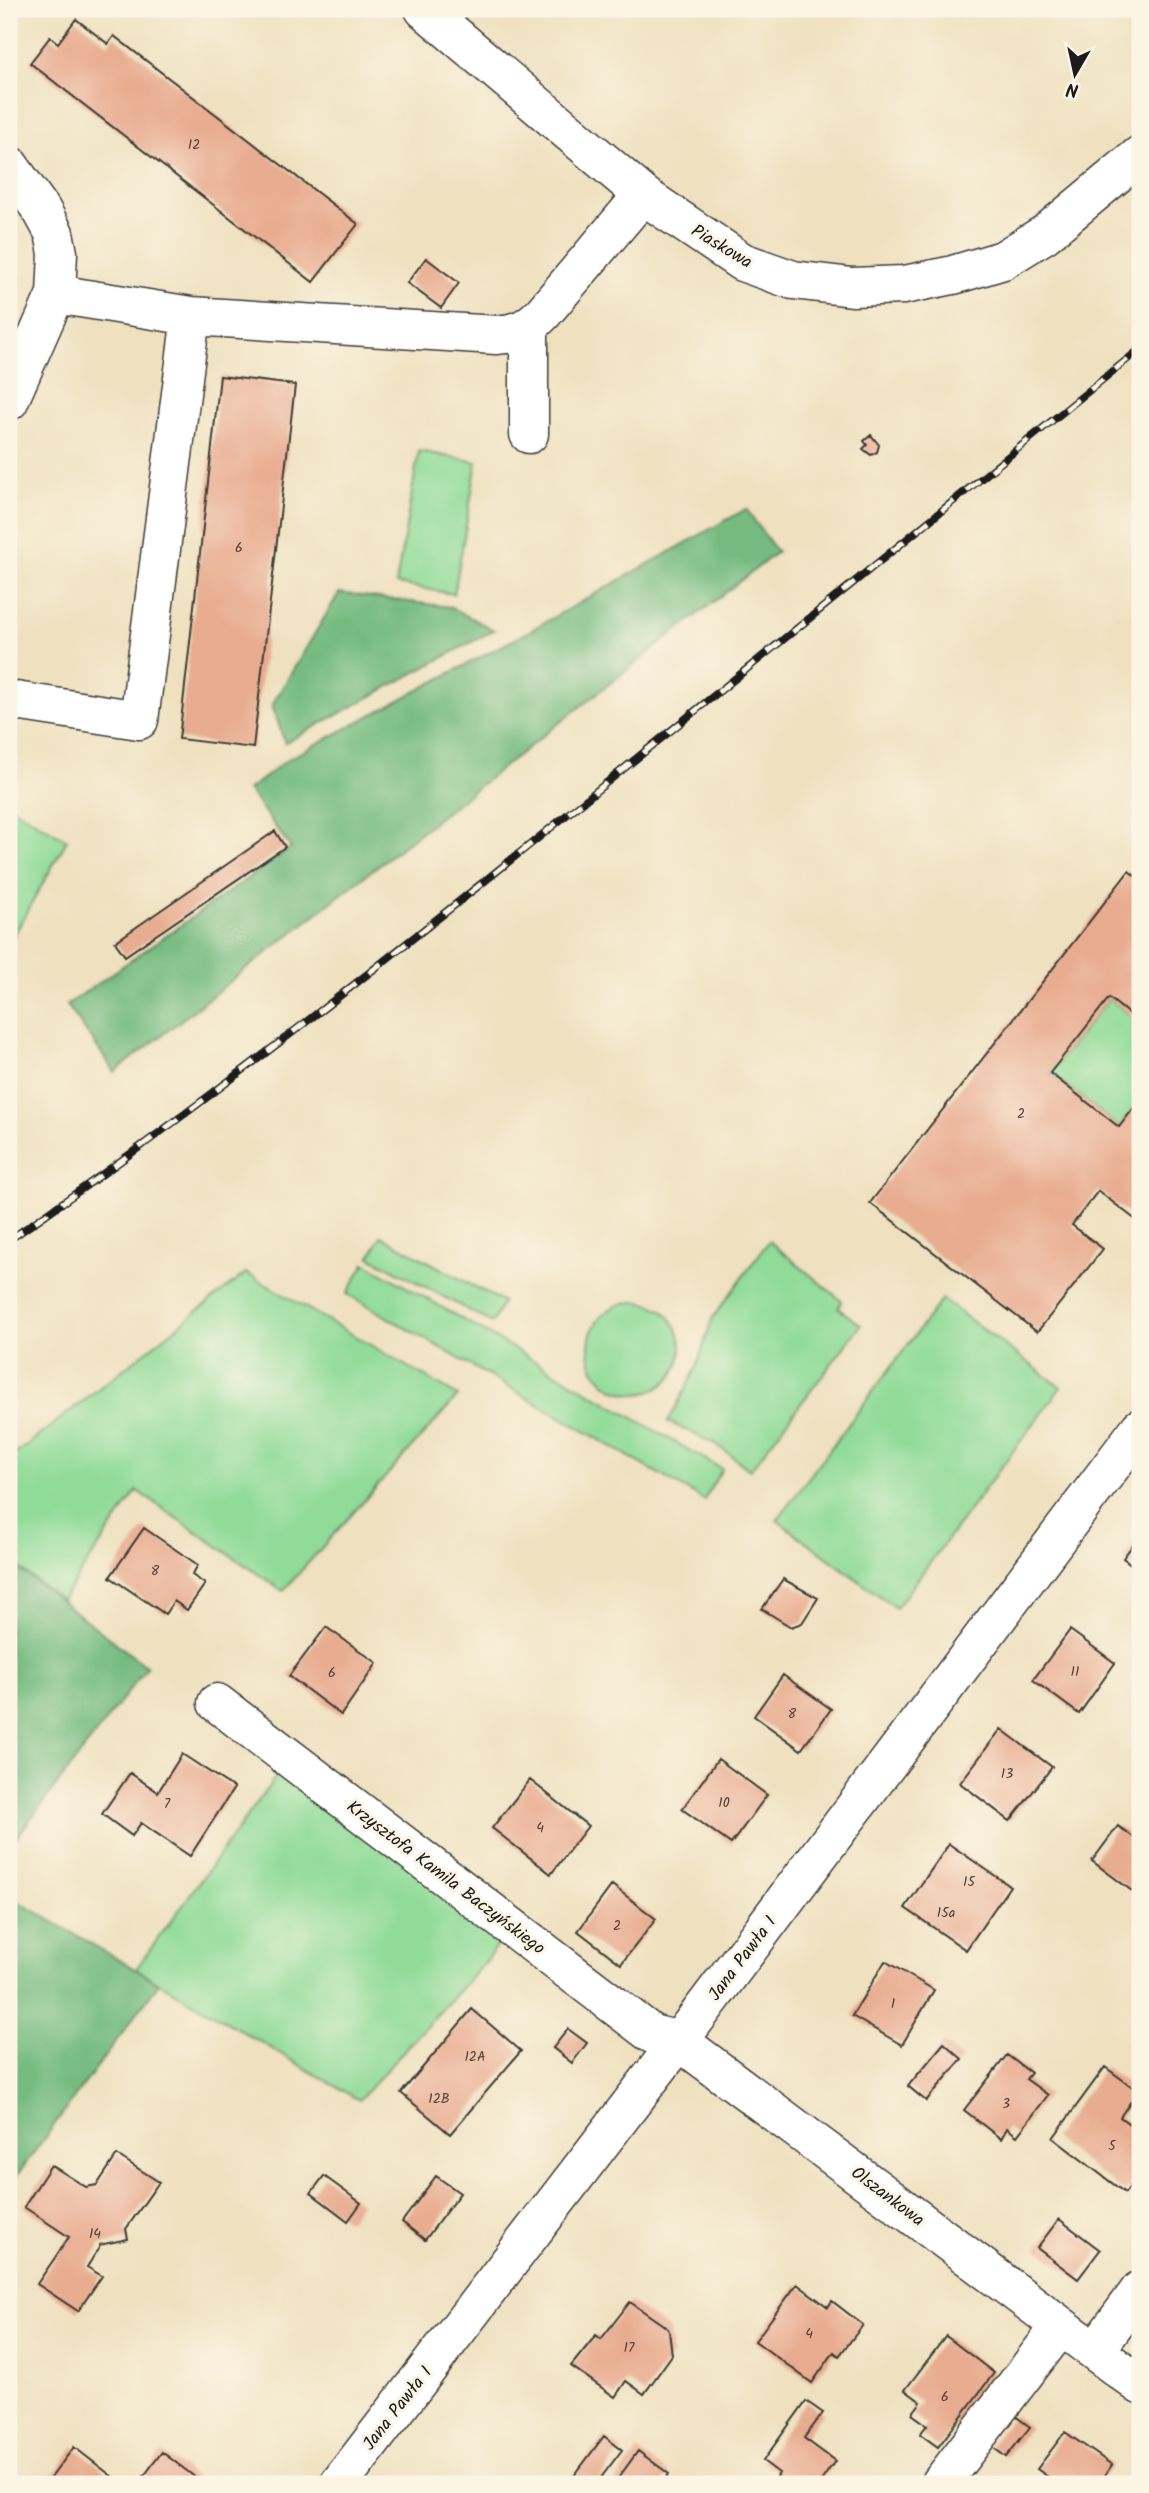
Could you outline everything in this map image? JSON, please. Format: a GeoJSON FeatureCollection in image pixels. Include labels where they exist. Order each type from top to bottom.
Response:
{"type":"FeatureCollection","features":[{"type":"Feature","properties":{"kind":"street","name":"Piaskowa"},"geometry":{"type":"LineString","coordinates":[[424,9],[643,195],[742,262],[793,280],[852,287],[904,285],[953,275],[1003,260],[1045,234],[1140,155]]}},
{"type":"Feature","properties":{"kind":"street"},"geometry":{"type":"LineString","coordinates":[[9,165],[30,192],[54,233],[58,253],[56,294],[9,401]]}},
{"type":"Feature","properties":{"kind":"street"},"geometry":{"type":"LineString","coordinates":[[56,294],[191,316],[496,335],[517,333],[529,328],[643,195]]}},
{"type":"Feature","properties":{"kind":"street"},"geometry":{"type":"LineString","coordinates":[[9,700],[139,720],[191,316]]}},
{"type":"Feature","properties":{"kind":"street"},"geometry":{"type":"LineString","coordinates":[[529,328],[529,434]]}},
{"type":"Feature","properties":{"kind":"street","name":"Jana Pawła I"},"geometry":{"type":"LineString","coordinates":[[339,2484],[680,2041],[1140,1428]]}},
{"type":"Feature","properties":{"kind":"street","name":"Krzysztofa Kamila Baczyńskiego"},"geometry":{"type":"LineString","coordinates":[[217,1703],[652,2034],[680,2041]]}},
{"type":"Feature","properties":{"kind":"street","name":"Olszankowa"},"geometry":{"type":"LineString","coordinates":[[680,2041],[1140,2385]]}},
{"type":"Feature","properties":{"kind":"street"},"geometry":{"type":"LineString","coordinates":[[1095,2351],[1140,2290]]}},
{"type":"Feature","properties":{"kind":"street"},"geometry":{"type":"LineString","coordinates":[[940,2484],[1061,2326]]}},
{"type":"Feature","properties":{"kind":"green space"},"geometry":{"type":"Polygon","coordinates":[[[419,451],[477,462],[454,594],[396,584],[419,451]]]}},
{"type":"Feature","properties":{"kind":"green space"},"geometry":{"type":"Polygon","coordinates":[[[746,509],[777,552],[115,1072],[67,1005],[291,848],[248,790],[288,759],[513,640],[746,509]]]}},
{"type":"Feature","properties":{"kind":"green space"},"geometry":{"type":"Polygon","coordinates":[[[339,593],[450,607],[494,630],[285,743],[272,705],[339,593]]]}},
{"type":"Feature","properties":{"kind":"green space"},"geometry":{"type":"Polygon","coordinates":[[[9,808],[67,840],[9,944],[9,808]]]}},
{"type":"Feature","properties":{"kind":"green space"},"geometry":{"type":"Polygon","coordinates":[[[1109,998],[1140,1023],[1140,1100],[1119,1127],[1050,1073],[1109,998]]]}},
{"type":"Feature","properties":{"kind":"green space"},"geometry":{"type":"Polygon","coordinates":[[[381,1236],[503,1302],[492,1323],[370,1257],[381,1236]]]}},
{"type":"Feature","properties":{"kind":"green space"},"geometry":{"type":"Polygon","coordinates":[[[769,1241],[842,1301],[838,1308],[861,1325],[750,1470],[716,1444],[668,1422],[696,1369],[712,1319],[769,1241]]]}},
{"type":"Feature","properties":{"kind":"green space"},"geometry":{"type":"Polygon","coordinates":[[[365,1263],[722,1469],[704,1500],[347,1294],[365,1263]]]}},
{"type":"Feature","properties":{"kind":"green space"},"geometry":{"type":"Polygon","coordinates":[[[246,1273],[458,1396],[283,1591],[137,1491],[62,1600],[9,1561],[9,1459],[246,1273]]]}},
{"type":"Feature","properties":{"kind":"green space"},"geometry":{"type":"Polygon","coordinates":[[[942,1299],[1061,1387],[896,1608],[777,1520],[942,1299]]]}},
{"type":"Feature","properties":{"kind":"green space"},"geometry":{"type":"Polygon","coordinates":[[[635,1302],[652,1306],[667,1316],[677,1331],[681,1348],[677,1365],[667,1380],[652,1390],[635,1394],[618,1390],[603,1380],[593,1365],[589,1348],[593,1331],[603,1316],[618,1306],[635,1302]]]}},
{"type":"Feature","properties":{"kind":"green space"},"geometry":{"type":"Polygon","coordinates":[[[9,1561],[147,1667],[9,1847],[9,1561]]]}},
{"type":"Feature","properties":{"kind":"green space"},"geometry":{"type":"Polygon","coordinates":[[[283,1767],[505,1935],[483,1964],[359,2100],[136,1969],[283,1767]]]}},
{"type":"Feature","properties":{"kind":"green space"},"geometry":{"type":"Polygon","coordinates":[[[9,1896],[159,1983],[9,2186],[9,1896]]]}},
{"type":"Feature","properties":{"kind":"building"},"geometry":{"type":"Polygon","coordinates":[[[76,19],[108,44],[114,36],[358,224],[313,282],[30,63],[50,37],[58,43],[76,19]]]}},
{"type":"Feature","properties":{"kind":"building"},"geometry":{"type":"Polygon","coordinates":[[[426,258],[459,283],[441,308],[407,283],[426,258]]]}},
{"type":"Feature","properties":{"kind":"building"},"geometry":{"type":"Polygon","coordinates":[[[220,376],[295,385],[253,748],[179,739],[220,376]]]}},
{"type":"Feature","properties":{"kind":"building"},"geometry":{"type":"Polygon","coordinates":[[[871,435],[879,445],[877,452],[871,455],[863,449],[867,445],[864,441],[871,435]]]}},
{"type":"Feature","properties":{"kind":"building"},"geometry":{"type":"Polygon","coordinates":[[[275,831],[285,847],[125,956],[115,942],[275,831]]]}},
{"type":"Feature","properties":{"kind":"building"},"geometry":{"type":"Polygon","coordinates":[[[1129,871],[1140,880],[1140,1023],[1109,998],[1050,1073],[1119,1127],[1140,1100],[1140,1223],[1098,1191],[1072,1225],[1103,1249],[1037,1332],[870,1203],[1129,871]]]}},
{"type":"Feature","properties":{"kind":"building"},"geometry":{"type":"Polygon","coordinates":[[[144,1528],[198,1565],[192,1575],[205,1584],[187,1610],[174,1601],[165,1614],[110,1577],[144,1528]]]}},
{"type":"Feature","properties":{"kind":"building"},"geometry":{"type":"Polygon","coordinates":[[[1140,1535],[1140,1571],[1123,1558],[1140,1535]]]}},
{"type":"Feature","properties":{"kind":"building"},"geometry":{"type":"Polygon","coordinates":[[[783,1579],[818,1598],[802,1623],[791,1627],[762,1609],[783,1579]]]}},
{"type":"Feature","properties":{"kind":"building"},"geometry":{"type":"Polygon","coordinates":[[[326,1627],[377,1663],[341,1715],[289,1676],[326,1627]]]}},
{"type":"Feature","properties":{"kind":"building"},"geometry":{"type":"Polygon","coordinates":[[[1070,1630],[1115,1663],[1079,1714],[1033,1680],[1070,1630]]]}},
{"type":"Feature","properties":{"kind":"building"},"geometry":{"type":"Polygon","coordinates":[[[783,1675],[831,1709],[801,1750],[754,1716],[783,1675]]]}},
{"type":"Feature","properties":{"kind":"building"},"geometry":{"type":"Polygon","coordinates":[[[1001,1729],[1052,1767],[1010,1821],[960,1783],[1001,1729]]]}},
{"type":"Feature","properties":{"kind":"building"},"geometry":{"type":"Polygon","coordinates":[[[182,1754],[234,1788],[190,1856],[141,1823],[132,1836],[102,1814],[130,1773],[158,1792],[182,1754]]]}},
{"type":"Feature","properties":{"kind":"building"},"geometry":{"type":"Polygon","coordinates":[[[718,1759],[767,1795],[731,1844],[682,1809],[718,1759]]]}},
{"type":"Feature","properties":{"kind":"building"},"geometry":{"type":"Polygon","coordinates":[[[530,1780],[588,1826],[551,1874],[492,1828],[530,1780]]]}},
{"type":"Feature","properties":{"kind":"building"},"geometry":{"type":"Polygon","coordinates":[[[1118,1826],[1140,1842],[1140,1897],[1092,1861],[1118,1826]]]}},
{"type":"Feature","properties":{"kind":"building"},"geometry":{"type":"Polygon","coordinates":[[[949,1844],[1010,1886],[966,1950],[905,1908],[949,1844]]]}},
{"type":"Feature","properties":{"kind":"building"},"geometry":{"type":"Polygon","coordinates":[[[612,1885],[656,1919],[621,1964],[578,1931],[612,1885]]]}},
{"type":"Feature","properties":{"kind":"building"},"geometry":{"type":"Polygon","coordinates":[[[885,1961],[934,1990],[902,2045],[852,2016],[885,1961]]]}},
{"type":"Feature","properties":{"kind":"building"},"geometry":{"type":"Polygon","coordinates":[[[472,2009],[521,2051],[450,2134],[401,2093],[472,2009]]]}},
{"type":"Feature","properties":{"kind":"building"},"geometry":{"type":"Polygon","coordinates":[[[568,2029],[587,2043],[572,2063],[553,2048],[568,2029]]]}},
{"type":"Feature","properties":{"kind":"building"},"geometry":{"type":"Polygon","coordinates":[[[944,2043],[962,2059],[926,2101],[908,2086],[944,2043]]]}},
{"type":"Feature","properties":{"kind":"building"},"geometry":{"type":"Polygon","coordinates":[[[1007,2055],[1031,2073],[1026,2079],[1048,2095],[1017,2136],[1007,2128],[1001,2139],[964,2110],[1007,2055]]]}},
{"type":"Feature","properties":{"kind":"building"},"geometry":{"type":"Polygon","coordinates":[[[1105,2067],[1138,2091],[1120,2117],[1140,2132],[1140,2173],[1125,2193],[1053,2138],[1105,2067]]]}},
{"type":"Feature","properties":{"kind":"building"},"geometry":{"type":"Polygon","coordinates":[[[117,2155],[159,2182],[126,2229],[128,2239],[99,2245],[87,2267],[102,2276],[78,2311],[37,2284],[69,2237],[24,2207],[51,2165],[86,2187],[97,2185],[117,2155]]]}},
{"type":"Feature","properties":{"kind":"building"},"geometry":{"type":"Polygon","coordinates":[[[324,2176],[361,2203],[348,2221],[311,2193],[324,2176]]]}},
{"type":"Feature","properties":{"kind":"building"},"geometry":{"type":"Polygon","coordinates":[[[436,2176],[460,2193],[425,2240],[402,2222],[436,2176]]]}},
{"type":"Feature","properties":{"kind":"building"},"geometry":{"type":"Polygon","coordinates":[[[1059,2219],[1100,2250],[1078,2279],[1037,2248],[1059,2219]]]}},
{"type":"Feature","properties":{"kind":"building"},"geometry":{"type":"Polygon","coordinates":[[[797,2284],[828,2307],[832,2301],[863,2325],[839,2356],[834,2352],[812,2383],[755,2341],[797,2284]]]}},
{"type":"Feature","properties":{"kind":"building"},"geometry":{"type":"Polygon","coordinates":[[[630,2302],[666,2327],[672,2355],[644,2394],[626,2381],[615,2397],[571,2366],[596,2335],[601,2339],[630,2302]]]}},
{"type":"Feature","properties":{"kind":"building"},"geometry":{"type":"Polygon","coordinates":[[[946,2336],[994,2373],[938,2447],[920,2434],[927,2425],[912,2414],[921,2402],[905,2390],[946,2336]]]}},
{"type":"Feature","properties":{"kind":"building"},"geometry":{"type":"Polygon","coordinates":[[[806,2401],[823,2413],[804,2438],[835,2461],[819,2484],[788,2484],[777,2477],[779,2473],[763,2461],[806,2401]]]}},
{"type":"Feature","properties":{"kind":"building"},"geometry":{"type":"Polygon","coordinates":[[[1014,2415],[1030,2427],[1006,2457],[990,2445],[1014,2415]]]}},
{"type":"Feature","properties":{"kind":"building"},"geometry":{"type":"Polygon","coordinates":[[[1065,2432],[1112,2465],[1098,2484],[1058,2484],[1037,2469],[1065,2432]]]}},
{"type":"Feature","properties":{"kind":"building"},"geometry":{"type":"Polygon","coordinates":[[[604,2436],[622,2450],[596,2484],[568,2484],[604,2436]]]}},
{"type":"Feature","properties":{"kind":"building"},"geometry":{"type":"Polygon","coordinates":[[[74,2447],[122,2484],[57,2484],[50,2479],[74,2447]]]}},
{"type":"Feature","properties":{"kind":"building"},"geometry":{"type":"Polygon","coordinates":[[[638,2451],[669,2474],[661,2484],[614,2484],[638,2451]]]}},
{"type":"Feature","properties":{"kind":"building"},"geometry":{"type":"Polygon","coordinates":[[[162,2452],[204,2484],[138,2484],[162,2452]]]}},
{"type":"Feature","properties":{"kind":"railway"},"geometry":{"type":"LineString","coordinates":[[9,1240],[159,1133],[379,965],[1140,349]]}}]}
